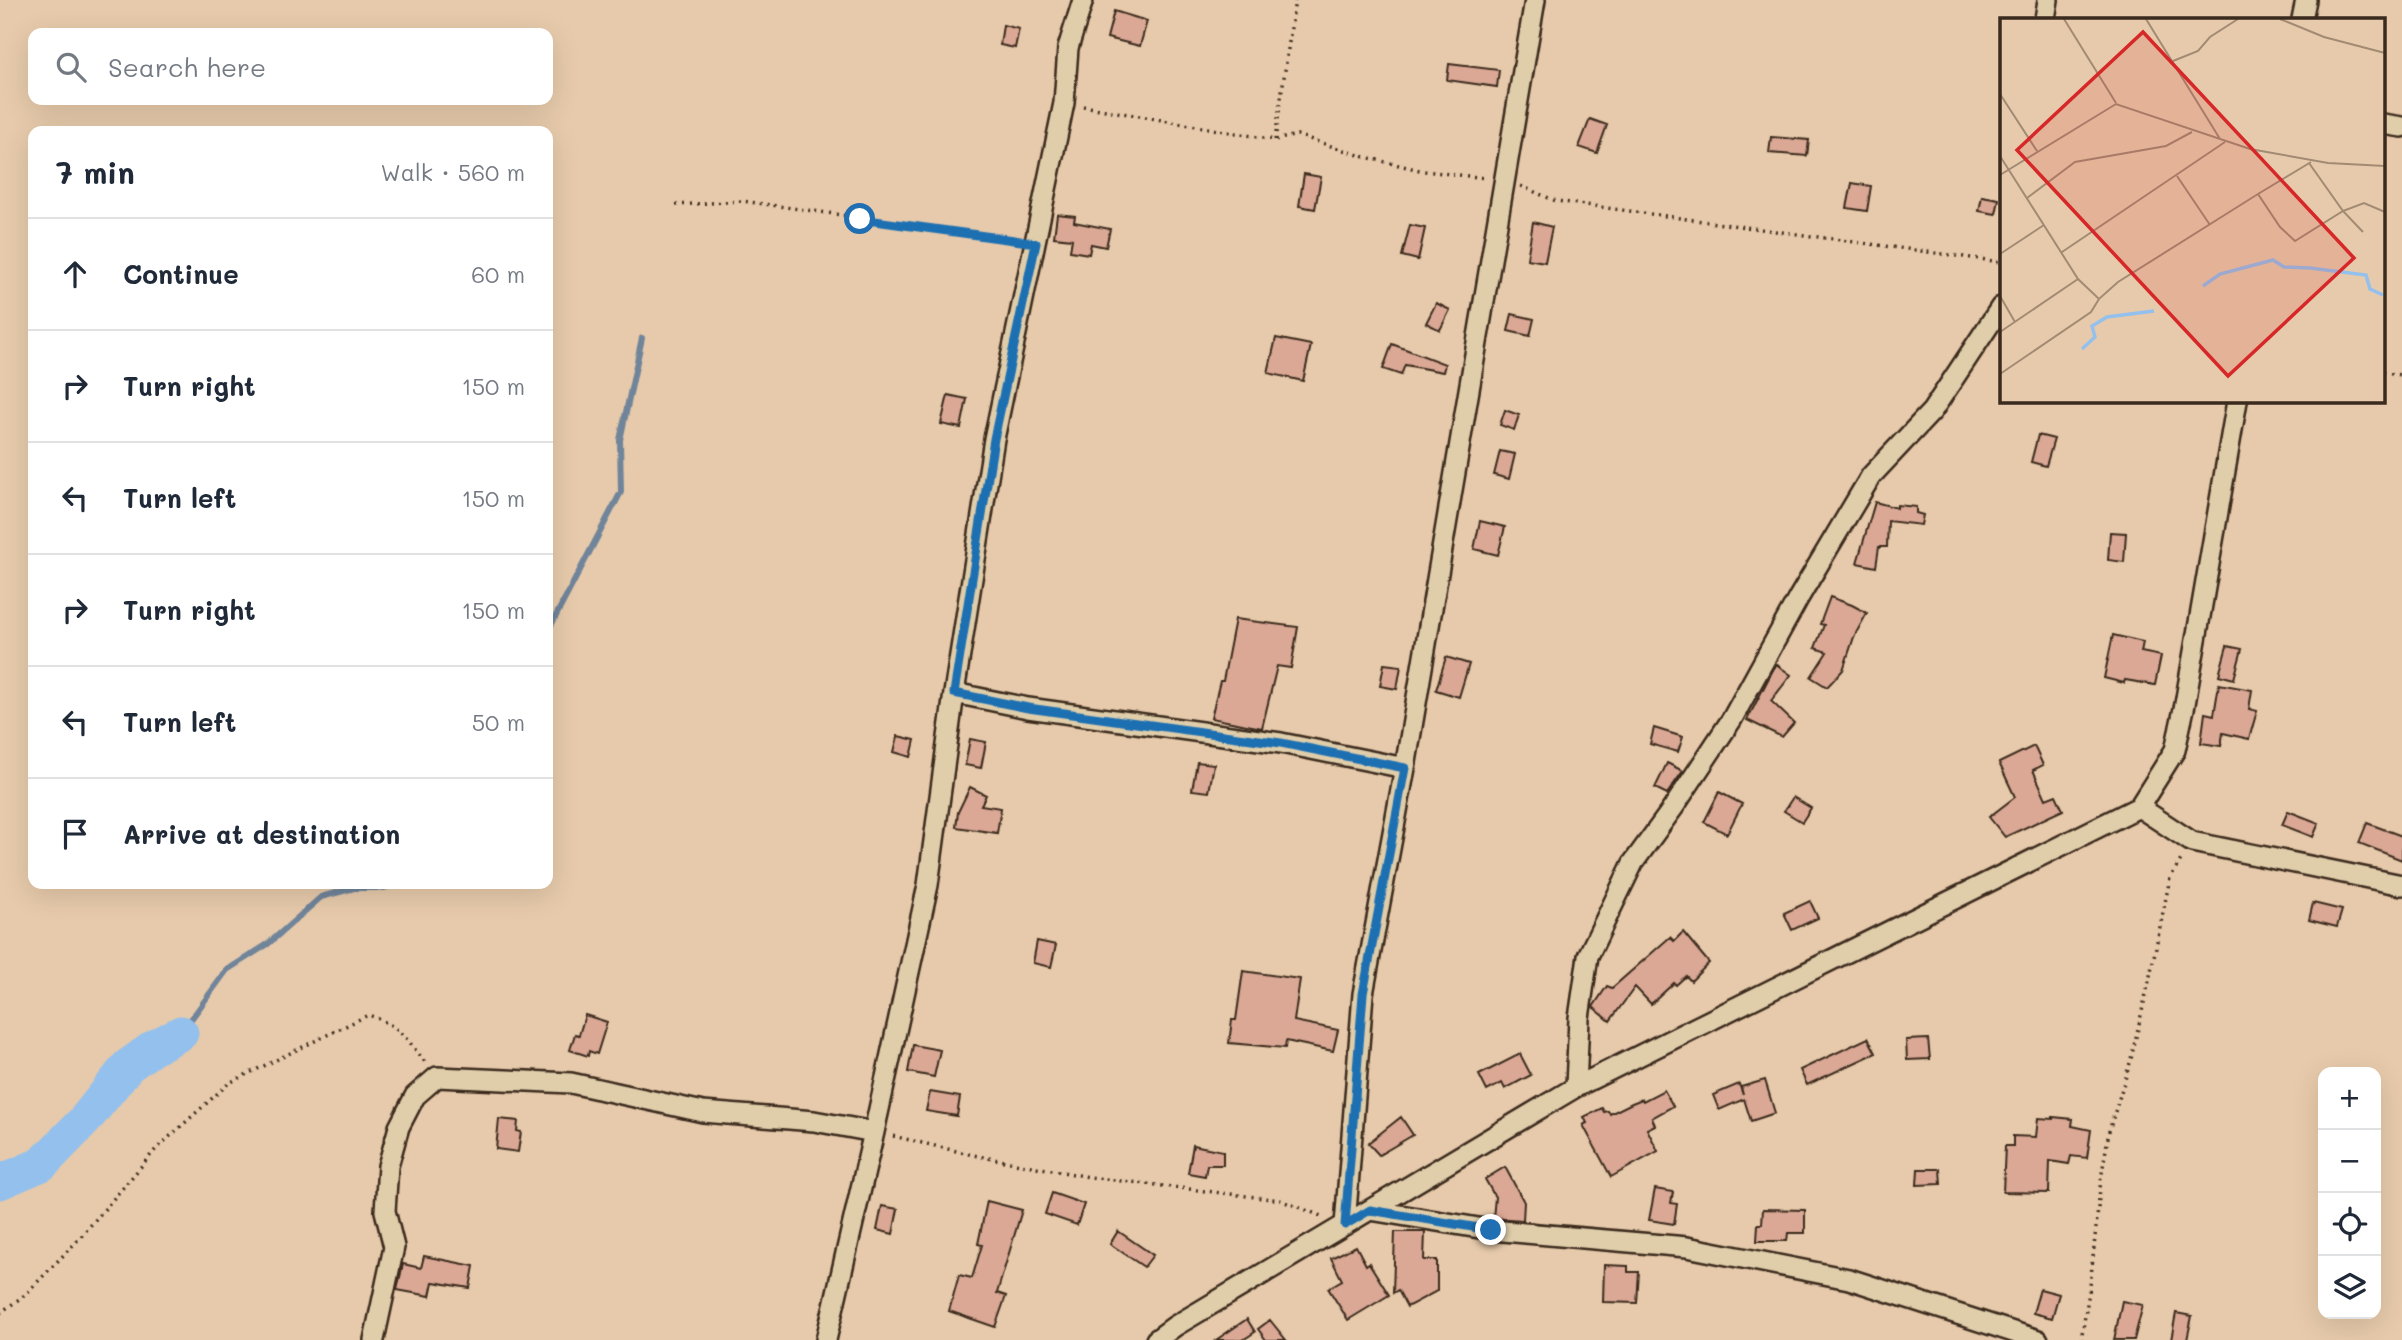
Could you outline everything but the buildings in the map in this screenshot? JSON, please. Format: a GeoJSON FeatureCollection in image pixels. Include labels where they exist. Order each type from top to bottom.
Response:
{"type":"FeatureCollection","features":[{"type":"Feature","properties":{"kind":"street"},"geometry":{"type":"LineString","coordinates":[[826,1340],[928,885],[954,693],[994,439],[1064,103],[1068,48],[1083,0]]}},
{"type":"Feature","properties":{"kind":"street"},"geometry":{"type":"LineString","coordinates":[[1345,1225],[1363,994],[1405,768],[1535,0]]}},
{"type":"Feature","properties":{"kind":"street"},"geometry":{"type":"LineString","coordinates":[[2045,18],[2048,0]]}},
{"type":"Feature","properties":{"kind":"street"},"geometry":{"type":"LineString","coordinates":[[2302,18],[2306,0]]}},
{"type":"Feature","properties":{"kind":"street"},"geometry":{"type":"LineString","coordinates":[[2384,124],[2402,127]]}},
{"type":"Feature","properties":{"kind":"street"},"geometry":{"type":"LineString","coordinates":[[1576,1087],[1579,1018],[1588,956],[1633,863],[1674,808],[1732,719],[1818,564],[1871,476],[1932,411],[2000,309]]}},
{"type":"Feature","properties":{"kind":"street"},"geometry":{"type":"LineString","coordinates":[[1156,1340],[1175,1326],[1576,1087],[2138,807],[2175,750],[2237,402]]}},
{"type":"Feature","properties":{"kind":"street"},"geometry":{"type":"LineString","coordinates":[[954,693],[1028,708],[1281,743],[1405,768]]}},
{"type":"Feature","properties":{"kind":"street"},"geometry":{"type":"LineString","coordinates":[[2138,807],[2192,842],[2402,885]]}},
{"type":"Feature","properties":{"kind":"street"},"geometry":{"type":"LineString","coordinates":[[374,1340],[394,1247],[385,1211],[388,1166],[399,1127],[415,1096],[438,1077],[571,1083],[703,1112],[814,1121],[874,1132]]}},
{"type":"Feature","properties":{"kind":"street"},"geometry":{"type":"LineString","coordinates":[[1370,1210],[1491,1230],[1687,1247],[1714,1252],[1849,1279],[2038,1340]]}},
{"type":"Feature","properties":{"kind":"path"},"geometry":{"type":"LineString","coordinates":[[1275,140],[1295,0]]}},
{"type":"Feature","properties":{"kind":"path"},"geometry":{"type":"LineString","coordinates":[[1064,103],[1275,140],[1297,135],[1365,157],[1424,171],[1504,180],[1556,201],[2000,262]]}},
{"type":"Feature","properties":{"kind":"path"},"geometry":{"type":"LineString","coordinates":[[676,205],[743,201],[1036,243]]}},
{"type":"Feature","properties":{"kind":"path"},"geometry":{"type":"LineString","coordinates":[[2384,373],[2402,375]]}},
{"type":"Feature","properties":{"kind":"path"},"geometry":{"type":"LineString","coordinates":[[2081,1340],[2109,1132],[2130,1063],[2150,981],[2170,878],[2192,842]]}},
{"type":"Feature","properties":{"kind":"path"},"geometry":{"type":"LineString","coordinates":[[0,1314],[26,1294],[78,1240],[156,1149],[229,1083],[369,1015],[388,1021],[402,1033],[438,1077]]}},
{"type":"Feature","properties":{"kind":"path"},"geometry":{"type":"LineString","coordinates":[[874,1132],[972,1155],[1089,1177],[1280,1200],[1345,1225]]}},
{"type":"Feature","properties":{"kind":"waterway"},"geometry":{"type":"LineString","coordinates":[[553,621],[621,492],[620,440],[642,338]]}},
{"type":"Feature","properties":{"kind":"waterway"},"geometry":{"type":"LineString","coordinates":[[181,1033],[227,970],[268,944],[321,897],[350,889]]}},
{"type":"Feature","properties":{"kind":"waterway"},"geometry":{"type":"LineString","coordinates":[[0,1182],[42,1164],[84,1121],[128,1066],[181,1033]]}},
{"type":"Feature","properties":{"kind":"route"},"geometry":{"type":"LineString","coordinates":[[860,219],[1036,243],[994,439],[954,693],[1028,708],[1281,743],[1405,768],[1363,994],[1345,1225],[1370,1210],[1491,1230]]}}]}
